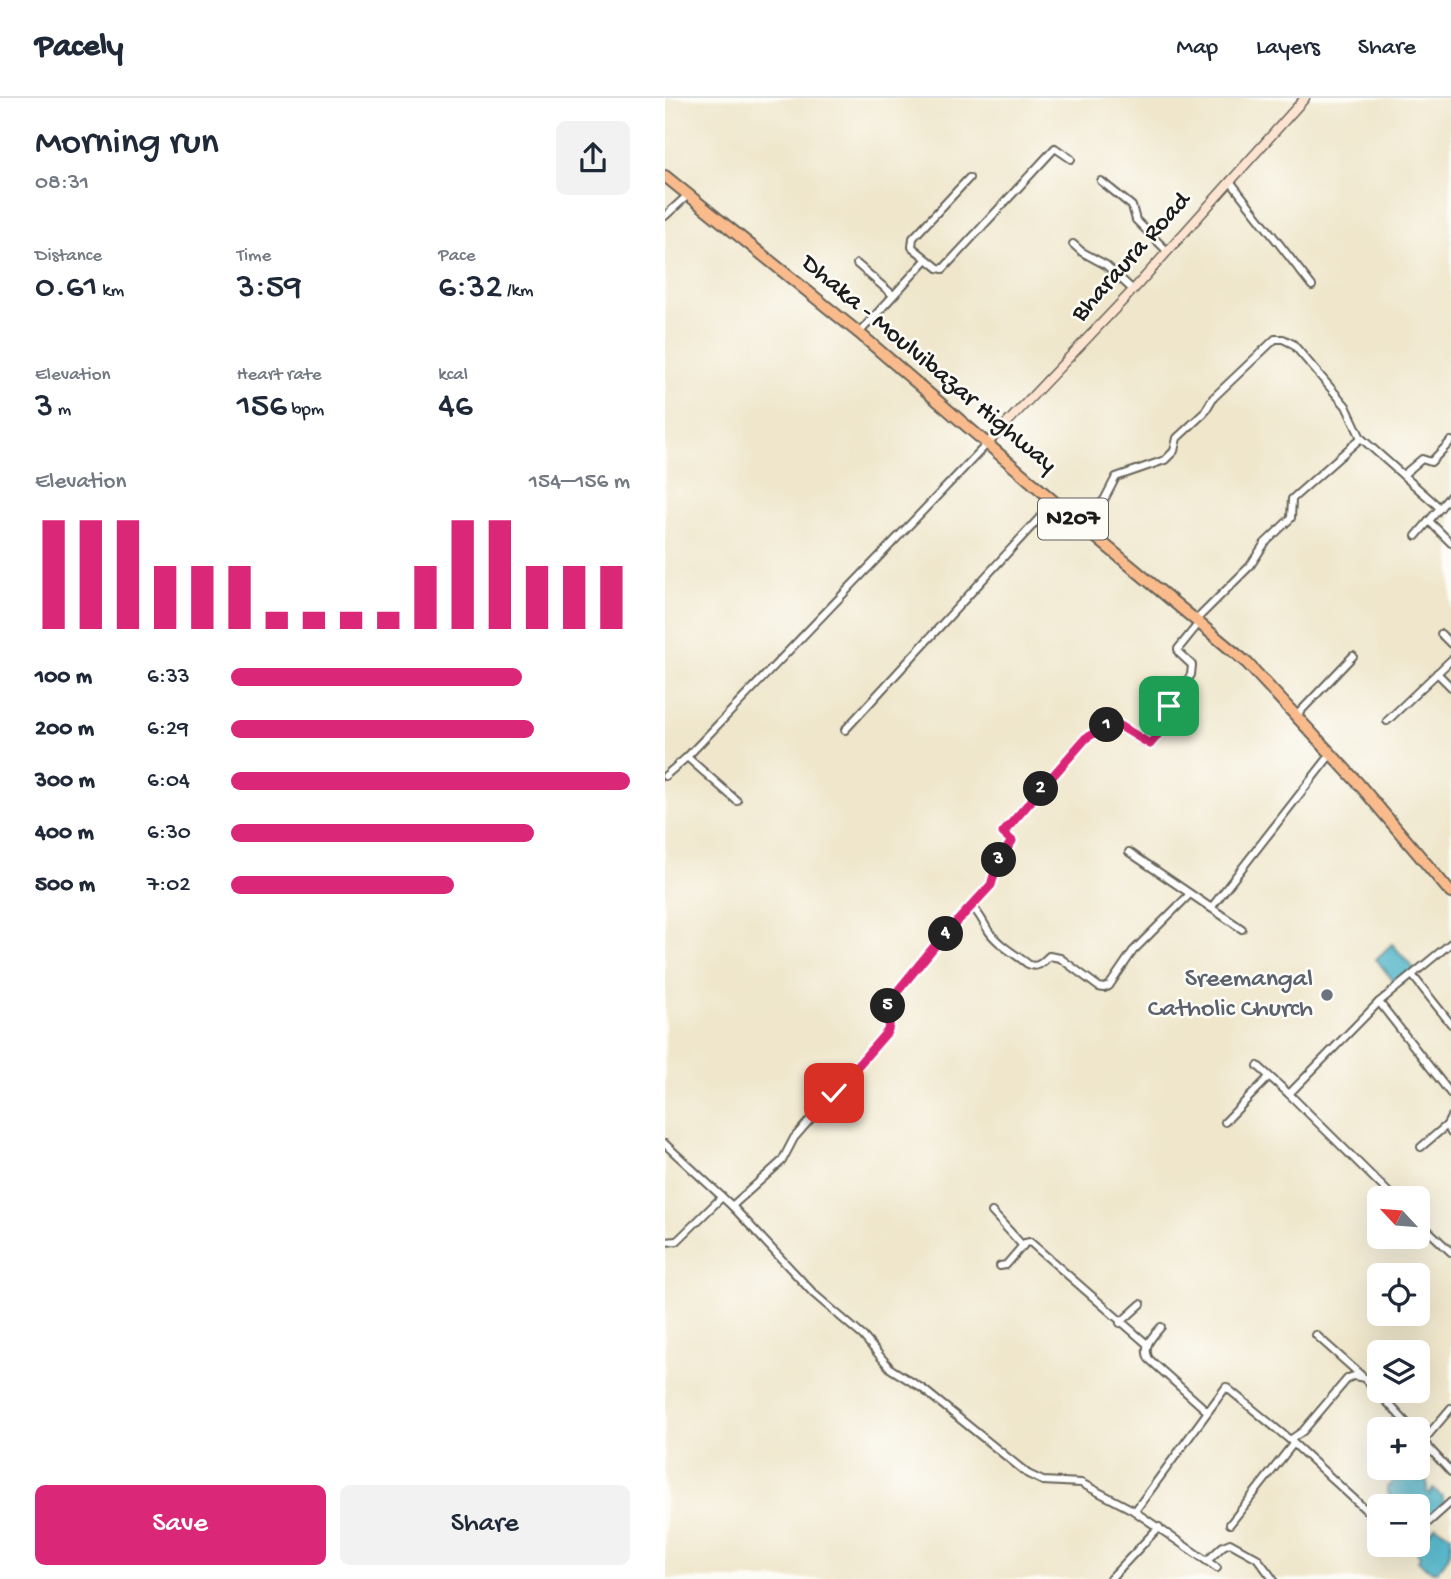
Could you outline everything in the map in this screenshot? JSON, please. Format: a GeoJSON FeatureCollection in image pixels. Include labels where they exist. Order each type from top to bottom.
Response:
{"type":"FeatureCollection","features":[{"type":"Feature","properties":{"kind":"highway","name":"Dhaka - Moulvibazar Highway"},"geometry":{"type":"LineString","coordinates":[[665,176],[859,332],[1054,502],[1247,663],[1331,754],[1451,893]]}},
{"type":"Feature","properties":{"kind":"main road","name":"Bharaura Road"},"geometry":{"type":"LineString","coordinates":[[987,444],[1133,290],[1305,98]]}},
{"type":"Feature","properties":{"kind":"street"},"geometry":{"type":"LineString","coordinates":[[969,178],[913,238],[912,247],[926,260],[943,269],[1055,148],[1071,159]]}},
{"type":"Feature","properties":{"kind":"street"},"geometry":{"type":"LineString","coordinates":[[1101,181],[1132,206],[1136,220],[1167,251]]}},
{"type":"Feature","properties":{"kind":"street"},"geometry":{"type":"LineString","coordinates":[[1230,181],[1313,286]]}},
{"type":"Feature","properties":{"kind":"street"},"geometry":{"type":"LineString","coordinates":[[665,216],[688,194]]}},
{"type":"Feature","properties":{"kind":"street"},"geometry":{"type":"LineString","coordinates":[[1073,244],[1106,265],[1133,290]]}},
{"type":"Feature","properties":{"kind":"street"},"geometry":{"type":"LineString","coordinates":[[859,332],[926,260]]}},
{"type":"Feature","properties":{"kind":"street"},"geometry":{"type":"LineString","coordinates":[[857,264],[893,295]]}},
{"type":"Feature","properties":{"kind":"street"},"geometry":{"type":"LineString","coordinates":[[1080,524],[1104,500],[1116,477],[1170,456],[1186,428],[1204,413],[1213,398],[1275,339],[1283,339],[1293,344],[1346,406],[1361,438],[1440,508]]}},
{"type":"Feature","properties":{"kind":"street"},"geometry":{"type":"LineString","coordinates":[[732,1206],[782,1161],[794,1138],[887,1032],[890,1020],[888,1005],[892,998],[938,942],[991,885],[998,862],[1012,841],[1003,833],[1086,738],[1111,723],[1117,724],[1146,743],[1152,742],[1167,722],[1172,700],[1191,675],[1192,665],[1178,649],[1197,622],[1250,566],[1265,543],[1291,518],[1292,499],[1361,438]]}},
{"type":"Feature","properties":{"kind":"street"},"geometry":{"type":"LineString","coordinates":[[1403,475],[1422,459],[1431,461],[1451,441]]}},
{"type":"Feature","properties":{"kind":"street"},"geometry":{"type":"LineString","coordinates":[[665,776],[687,757],[987,444]]}},
{"type":"Feature","properties":{"kind":"street"},"geometry":{"type":"LineString","coordinates":[[1416,536],[1451,495]]}},
{"type":"Feature","properties":{"kind":"street"},"geometry":{"type":"LineString","coordinates":[[845,730],[1054,502]]}},
{"type":"Feature","properties":{"kind":"street"},"geometry":{"type":"LineString","coordinates":[[1429,520],[1451,543]]}},
{"type":"Feature","properties":{"kind":"street"},"geometry":{"type":"LineString","coordinates":[[1441,634],[1451,644]]}},
{"type":"Feature","properties":{"kind":"street"},"geometry":{"type":"LineString","coordinates":[[1296,716],[1353,656]]}},
{"type":"Feature","properties":{"kind":"street"},"geometry":{"type":"LineString","coordinates":[[1387,721],[1451,660]]}},
{"type":"Feature","properties":{"kind":"street"},"geometry":{"type":"LineString","coordinates":[[1437,673],[1451,687]]}},
{"type":"Feature","properties":{"kind":"street"},"geometry":{"type":"LineString","coordinates":[[1211,908],[1331,754]]}},
{"type":"Feature","properties":{"kind":"street"},"geometry":{"type":"LineString","coordinates":[[687,757],[737,801]]}},
{"type":"Feature","properties":{"kind":"street"},"geometry":{"type":"LineString","coordinates":[[1129,852],[1242,929]]}},
{"type":"Feature","properties":{"kind":"street"},"geometry":{"type":"LineString","coordinates":[[972,906],[998,941],[1028,964],[1038,965],[1053,956],[1104,988],[1109,986],[1133,951],[1190,894]]}},
{"type":"Feature","properties":{"kind":"street"},"geometry":{"type":"LineString","coordinates":[[1289,1094],[1379,1002],[1451,943]]}},
{"type":"Feature","properties":{"kind":"street"},"geometry":{"type":"LineString","coordinates":[[1413,976],[1451,1024]]}},
{"type":"Feature","properties":{"kind":"street"},"geometry":{"type":"LineString","coordinates":[[1379,1002],[1451,1094]]}},
{"type":"Feature","properties":{"kind":"street"},"geometry":{"type":"LineString","coordinates":[[1258,1066],[1382,1186]]}},
{"type":"Feature","properties":{"kind":"street"},"geometry":{"type":"LineString","coordinates":[[1225,1122],[1269,1077]]}},
{"type":"Feature","properties":{"kind":"street"},"geometry":{"type":"LineString","coordinates":[[1421,1147],[1447,1125],[1451,1117]]}},
{"type":"Feature","properties":{"kind":"street"},"geometry":{"type":"LineString","coordinates":[[1447,1125],[1451,1133]]}},
{"type":"Feature","properties":{"kind":"street"},"geometry":{"type":"LineString","coordinates":[[665,1144],[732,1206],[814,1294],[863,1336],[891,1370],[923,1389],[1028,1474],[1044,1481],[1081,1483],[1135,1511],[1217,1568]]}},
{"type":"Feature","properties":{"kind":"street"},"geometry":{"type":"LineString","coordinates":[[665,1242],[677,1241],[722,1197]]}},
{"type":"Feature","properties":{"kind":"street"},"geometry":{"type":"LineString","coordinates":[[992,1212],[1023,1246]]}},
{"type":"Feature","properties":{"kind":"street"},"geometry":{"type":"LineString","coordinates":[[1430,1232],[1451,1252]]}},
{"type":"Feature","properties":{"kind":"street"},"geometry":{"type":"LineString","coordinates":[[1000,1266],[1006,1265],[1030,1242],[1147,1344]]}},
{"type":"Feature","properties":{"kind":"street"},"geometry":{"type":"LineString","coordinates":[[1120,1323],[1141,1304]]}},
{"type":"Feature","properties":{"kind":"street"},"geometry":{"type":"LineString","coordinates":[[1161,1327],[1147,1344],[1149,1359],[1207,1411]]}},
{"type":"Feature","properties":{"kind":"street"},"geometry":{"type":"LineString","coordinates":[[1316,1335],[1365,1378],[1401,1417]]}},
{"type":"Feature","properties":{"kind":"street"},"geometry":{"type":"LineString","coordinates":[[1230,1524],[1291,1442],[1348,1378],[1365,1378]]}},
{"type":"Feature","properties":{"kind":"street"},"geometry":{"type":"LineString","coordinates":[[1135,1511],[1226,1387],[1367,1511]]}},
{"type":"Feature","properties":{"kind":"street"},"geometry":{"type":"LineString","coordinates":[[1430,1428],[1451,1408]]}},
{"type":"Feature","properties":{"kind":"street"},"geometry":{"type":"LineString","coordinates":[[1430,1449],[1451,1472]]}},
{"type":"Feature","properties":{"kind":"street"},"geometry":{"type":"LineString","coordinates":[[1430,1523],[1451,1502]]}},
{"type":"Feature","properties":{"kind":"street"},"geometry":{"type":"LineString","coordinates":[[1110,1579],[1159,1527]]}},
{"type":"Feature","properties":{"kind":"street"},"geometry":{"type":"LineString","coordinates":[[1207,1561],[1230,1543],[1257,1558],[1273,1579]]}},
{"type":"Feature","properties":{"kind":"water"},"geometry":{"type":"Polygon","coordinates":[[[1392,944],[1415,970],[1402,982],[1395,983],[1376,959],[1392,944]]]}},
{"type":"Feature","properties":{"kind":"water"},"geometry":{"type":"Polygon","coordinates":[[[1395,1480],[1427,1480],[1427,1492],[1430,1494],[1389,1494],[1387,1487],[1395,1480]]]}},
{"type":"Feature","properties":{"kind":"water"},"geometry":{"type":"Polygon","coordinates":[[[1433,1489],[1442,1496],[1444,1502],[1430,1518],[1430,1494],[1433,1489]]]}},
{"type":"Feature","properties":{"kind":"water"},"geometry":{"type":"Polygon","coordinates":[[[1436,1526],[1451,1535],[1448,1555],[1436,1572],[1426,1568],[1418,1560],[1420,1557],[1430,1557],[1430,1532],[1436,1526]]]}},
{"type":"Feature","properties":{"kind":"place","name":"Sreemangal Catholic Church"},"geometry":{"type":"Point","coordinates":[1327,995]}},
{"type":"Feature","properties":{"kind":"route"},"geometry":{"type":"LineString","coordinates":[[834,1093],[887,1032],[890,1026],[888,1005],[892,998],[938,942],[991,885],[998,862],[1012,841],[1003,833],[1091,734],[1111,723],[1117,724],[1150,744],[1167,722],[1169,706]]}}]}
